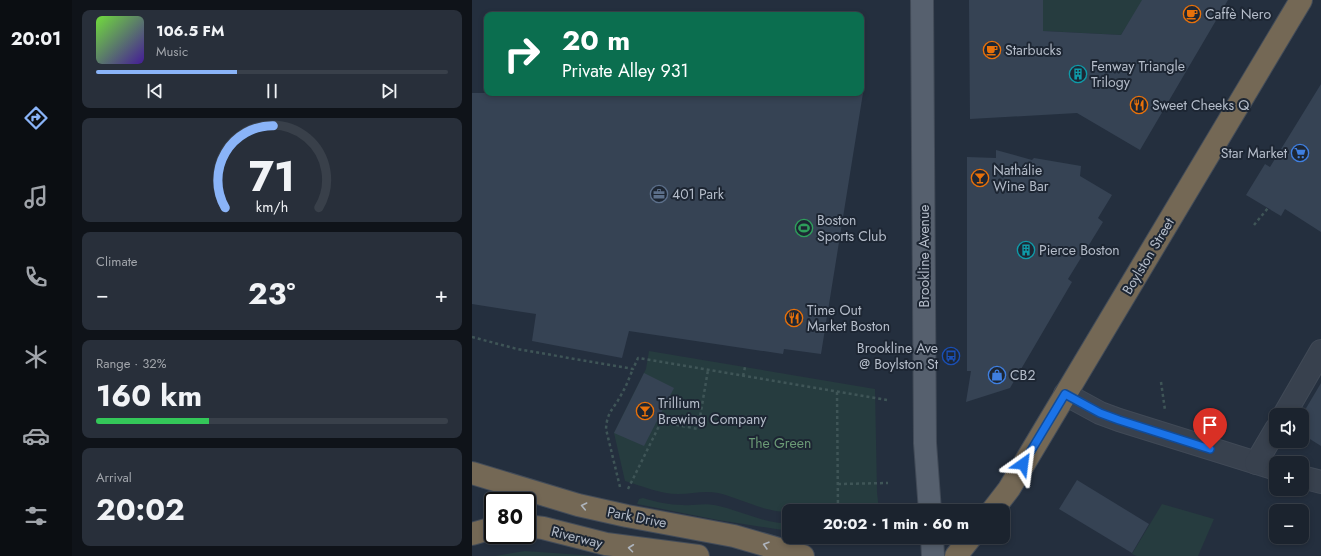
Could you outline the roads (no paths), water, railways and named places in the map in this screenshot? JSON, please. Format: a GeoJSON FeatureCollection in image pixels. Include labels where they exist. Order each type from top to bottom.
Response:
{"type":"FeatureCollection","features":[{"type":"Feature","properties":{"kind":"highway","name":"Boylston Street"},"geometry":{"type":"LineString","coordinates":[[997,504],[1009,489],[1302,0]]}},
{"type":"Feature","properties":{"kind":"highway","name":"Park Drive"},"geometry":{"type":"LineString","coordinates":[[472,474],[578,505],[627,516],[734,536],[803,556]]}},
{"type":"Feature","properties":{"kind":"highway","name":"Riverway"},"geometry":{"type":"LineString","coordinates":[[536,527],[606,544],[698,556]]}},
{"type":"Feature","properties":{"kind":"highway"},"geometry":{"type":"LineString","coordinates":[[472,534],[484,531]]}},
{"type":"Feature","properties":{"kind":"highway"},"geometry":{"type":"LineString","coordinates":[[956,556],[965,544]]}},
{"type":"Feature","properties":{"kind":"main road","name":"Brookline Avenue"},"geometry":{"type":"LineString","coordinates":[[922,0],[925,443],[929,504]]}},
{"type":"Feature","properties":{"kind":"main road"},"geometry":{"type":"LineString","coordinates":[[933,544],[934,556]]}},
{"type":"Feature","properties":{"kind":"lane"},"geometry":{"type":"LineString","coordinates":[[1288,408],[1321,351]]}},
{"type":"Feature","properties":{"kind":"lane"},"geometry":{"type":"LineString","coordinates":[[1065,394],[1100,413],[1119,420],[1266,466],[1271,448]]}},
{"type":"Feature","properties":{"kind":"lane"},"geometry":{"type":"LineString","coordinates":[[1309,479],[1321,482]]}},
{"type":"Feature","properties":{"kind":"place","name":"Caffè Nero"},"geometry":{"type":"Point","coordinates":[1192,14]}},
{"type":"Feature","properties":{"kind":"place","name":"Starbucks"},"geometry":{"type":"Point","coordinates":[992,50]}},
{"type":"Feature","properties":{"kind":"place","name":"Fenway Triangle Trilogy"},"geometry":{"type":"Point","coordinates":[1078,74]}},
{"type":"Feature","properties":{"kind":"place","name":"Sweet Cheeks Q"},"geometry":{"type":"Point","coordinates":[1139,105]}},
{"type":"Feature","properties":{"kind":"place","name":"Star Market"},"geometry":{"type":"Point","coordinates":[1300,153]}},
{"type":"Feature","properties":{"kind":"place","name":"Nathálie Wine Bar"},"geometry":{"type":"Point","coordinates":[980,178]}},
{"type":"Feature","properties":{"kind":"place","name":"401 Park"},"geometry":{"type":"Point","coordinates":[659,194]}},
{"type":"Feature","properties":{"kind":"place","name":"Boston Sports Club"},"geometry":{"type":"Point","coordinates":[804,228]}},
{"type":"Feature","properties":{"kind":"place","name":"Pierce Boston"},"geometry":{"type":"Point","coordinates":[1026,250]}},
{"type":"Feature","properties":{"kind":"place","name":"Time Out Market Boston"},"geometry":{"type":"Point","coordinates":[794,318]}},
{"type":"Feature","properties":{"kind":"place","name":"Brookline Ave @ Boylston St"},"geometry":{"type":"Point","coordinates":[951,356]}},
{"type":"Feature","properties":{"kind":"place","name":"CB2"},"geometry":{"type":"Point","coordinates":[997,375]}},
{"type":"Feature","properties":{"kind":"place","name":"Trillium Brewing Company"},"geometry":{"type":"Point","coordinates":[645,411]}},
{"type":"Feature","properties":{"kind":"park label","name":"The Green"},"geometry":{"type":"Point","coordinates":[780,443]}}]}
